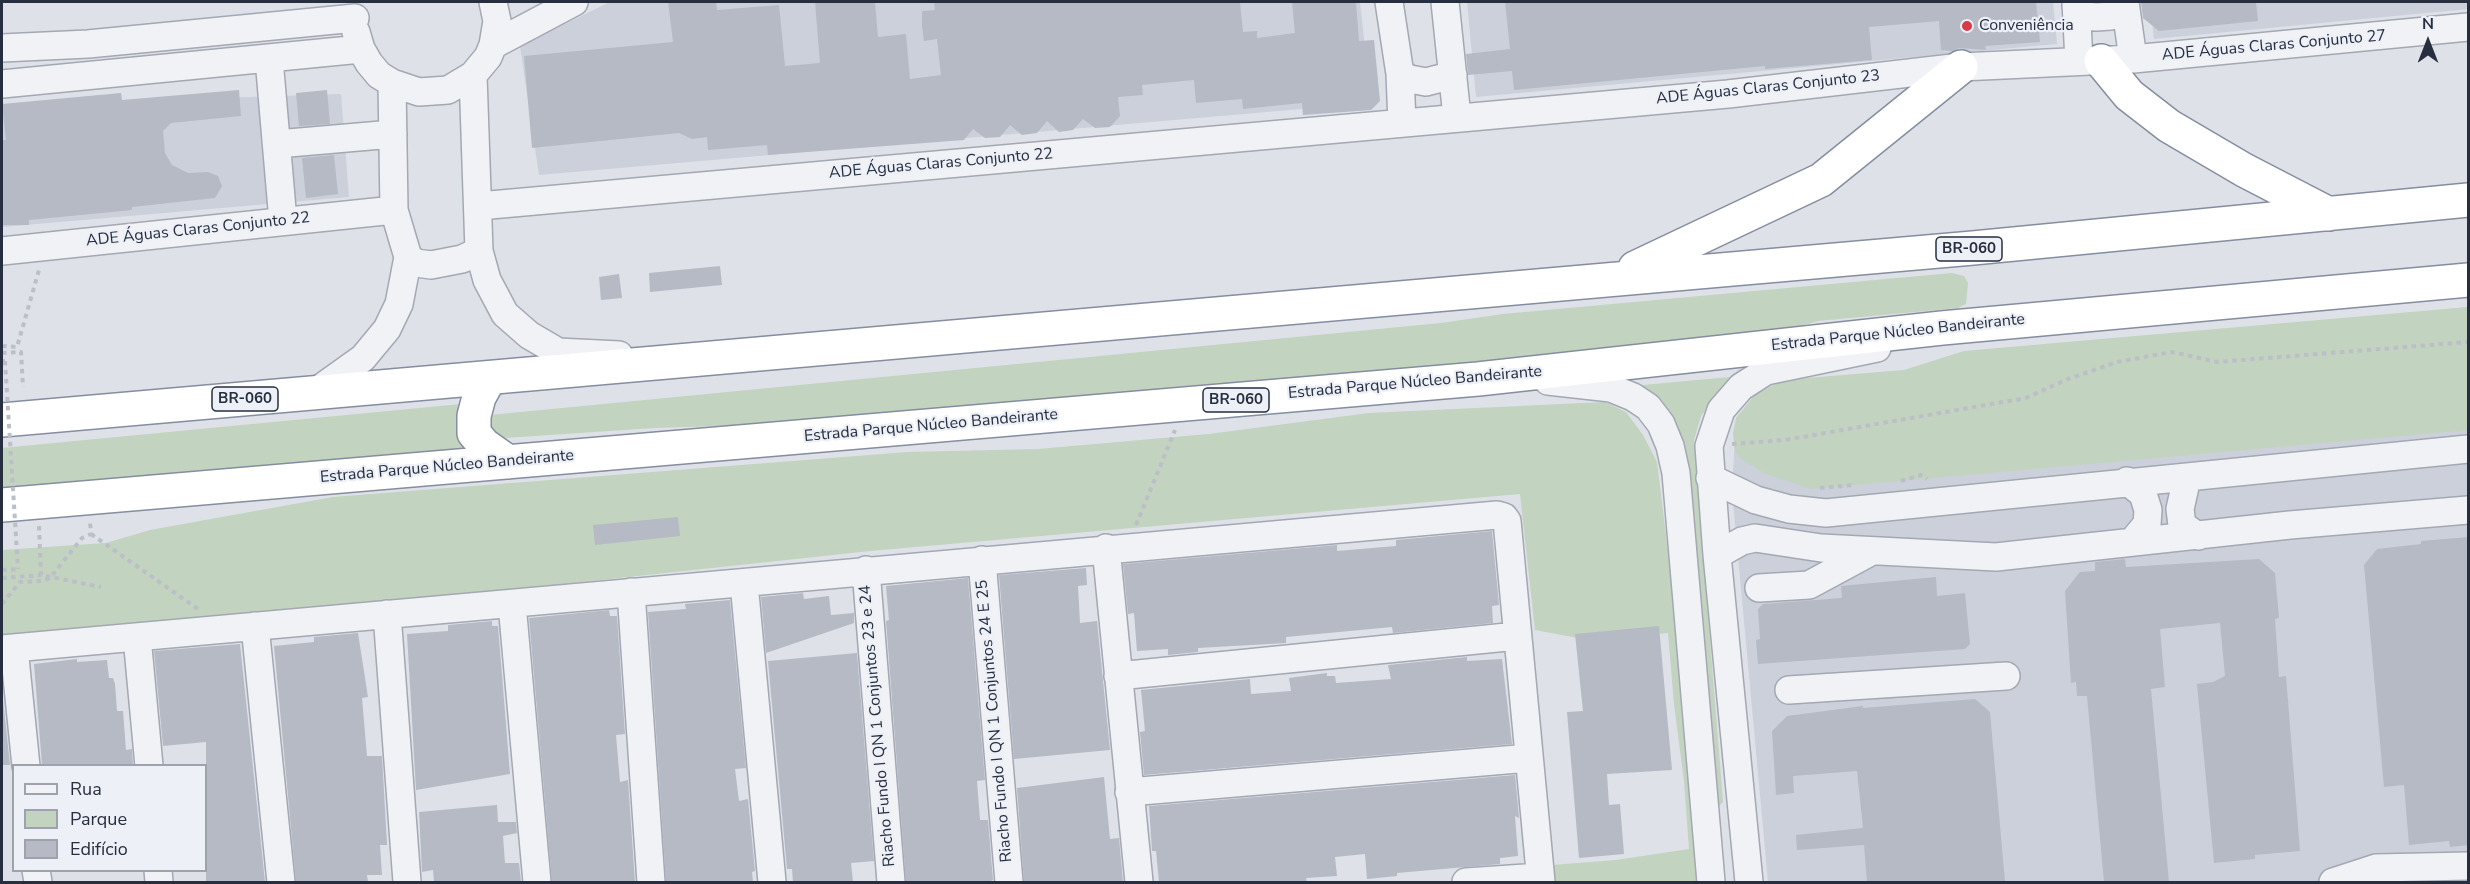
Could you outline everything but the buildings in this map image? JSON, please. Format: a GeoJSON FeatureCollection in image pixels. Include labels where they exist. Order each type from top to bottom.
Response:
{"type":"FeatureCollection","features":[{"type":"Feature","properties":{"kind":"highway"},"geometry":{"type":"LineString","coordinates":[[2090,61],[2169,126],[2244,170],[2330,214]]}},
{"type":"Feature","properties":{"kind":"highway"},"geometry":{"type":"LineString","coordinates":[[1612,278],[1821,180],[1960,67]]}},
{"type":"Feature","properties":{"kind":"highway","name":"BR-060"},"geometry":{"type":"LineString","coordinates":[[2,420],[1973,248],[2469,200]]}},
{"type":"Feature","properties":{"kind":"highway","name":"Estrada Parque Núcleo Bandeirante"},"geometry":{"type":"LineString","coordinates":[[2,505],[1478,379],[1942,328],[2469,280]]}},
{"type":"Feature","properties":{"kind":"highway"},"geometry":{"type":"LineString","coordinates":[[489,379],[479,397],[474,416],[474,433],[484,445],[508,462]]}},
{"type":"Feature","properties":{"kind":"street"},"geometry":{"type":"LineString","coordinates":[[2,48],[88,44],[352,7],[361,50],[379,75],[392,83],[419,92],[448,90],[473,75],[488,57],[493,45],[497,21],[494,2]]}},
{"type":"Feature","properties":{"kind":"street"},"geometry":{"type":"LineString","coordinates":[[493,45],[574,2]]}},
{"type":"Feature","properties":{"kind":"street"},"geometry":{"type":"LineString","coordinates":[[1389,2],[1400,74],[1402,123],[1457,117],[1445,2]]}},
{"type":"Feature","properties":{"kind":"street"},"geometry":{"type":"LineString","coordinates":[[2076,4],[2085,16],[2096,17],[2111,16],[2125,4]]}},
{"type":"Feature","properties":{"kind":"street"},"geometry":{"type":"LineString","coordinates":[[2076,4],[2090,61]]}},
{"type":"Feature","properties":{"kind":"street"},"geometry":{"type":"LineString","coordinates":[[2125,4],[2133,59]]}},
{"type":"Feature","properties":{"kind":"street","name":"ADE Águas Claras Conjunto 27"},"geometry":{"type":"LineString","coordinates":[[2090,61],[2133,59],[2469,27]]}},
{"type":"Feature","properties":{"kind":"street"},"geometry":{"type":"LineString","coordinates":[[2,84],[361,50]]}},
{"type":"Feature","properties":{"kind":"street"},"geometry":{"type":"LineString","coordinates":[[269,59],[283,221]]}},
{"type":"Feature","properties":{"kind":"street","name":"ADE Águas Claras Conjunto 23"},"geometry":{"type":"LineString","coordinates":[[1457,117],[1728,94],[1960,67],[2090,61]]}},
{"type":"Feature","properties":{"kind":"street"},"geometry":{"type":"LineString","coordinates":[[1400,74],[1410,79],[1426,82],[1453,75]]}},
{"type":"Feature","properties":{"kind":"street"},"geometry":{"type":"LineString","coordinates":[[473,75],[479,251],[487,280],[505,314],[529,335],[558,351],[707,360]]}},
{"type":"Feature","properties":{"kind":"street"},"geometry":{"type":"LineString","coordinates":[[314,393],[363,358],[387,329],[399,304],[408,257],[394,210],[392,83]]}},
{"type":"Feature","properties":{"kind":"street","name":"ADE Águas Claras Conjunto 22"},"geometry":{"type":"LineString","coordinates":[[479,206],[1402,123]]}},
{"type":"Feature","properties":{"kind":"street"},"geometry":{"type":"LineString","coordinates":[[277,144],[393,134]]}},
{"type":"Feature","properties":{"kind":"street","name":"ADE Águas Claras Conjunto 22"},"geometry":{"type":"LineString","coordinates":[[2,251],[394,210]]}},
{"type":"Feature","properties":{"kind":"street"},"geometry":{"type":"LineString","coordinates":[[408,257],[417,263],[431,265],[462,259],[479,251]]}},
{"type":"Feature","properties":{"kind":"street"},"geometry":{"type":"LineString","coordinates":[[1748,872],[1710,478],[1709,446],[1721,410],[1741,387],[1766,371],[1893,345],[1942,328]]}},
{"type":"Feature","properties":{"kind":"street"},"geometry":{"type":"LineString","coordinates":[[1478,379],[1570,382],[1611,388],[1640,402],[1661,424],[1670,446],[1676,473],[1710,874]]}},
{"type":"Feature","properties":{"kind":"street"},"geometry":{"type":"LineString","coordinates":[[1710,478],[1756,500],[1789,509],[1826,513],[2127,481],[2187,478],[2469,449]]}},
{"type":"Feature","properties":{"kind":"street"},"geometry":{"type":"LineString","coordinates":[[2187,478],[2180,509],[2181,525],[2198,536]]}},
{"type":"Feature","properties":{"kind":"street"},"geometry":{"type":"LineString","coordinates":[[2127,481],[2143,494],[2148,510],[2147,524],[2132,542]]}},
{"type":"Feature","properties":{"kind":"street"},"geometry":{"type":"LineString","coordinates":[[1717,555],[1742,541],[1755,538],[1821,548],[1996,557],[2469,510]]}},
{"type":"Feature","properties":{"kind":"street"},"geometry":{"type":"LineString","coordinates":[[1821,548],[1826,513]]}},
{"type":"Feature","properties":{"kind":"street"},"geometry":{"type":"LineString","coordinates":[[26,764],[8,649],[1497,514],[1507,521],[1541,880],[1466,882]]}},
{"type":"Feature","properties":{"kind":"street"},"geometry":{"type":"LineString","coordinates":[[1117,547],[1118,676],[1139,882]]}},
{"type":"Feature","properties":{"kind":"street"},"geometry":{"type":"LineString","coordinates":[[1759,588],[1809,585],[1872,551]]}},
{"type":"Feature","properties":{"kind":"street","name":"Riacho Fundo I QN 1 Conjuntos 24 E 25"},"geometry":{"type":"LineString","coordinates":[[982,560],[1008,882]]}},
{"type":"Feature","properties":{"kind":"street","name":"Riacho Fundo I QN 1 Conjuntos 23 e 24"},"geometry":{"type":"LineString","coordinates":[[866,570],[891,882]]}},
{"type":"Feature","properties":{"kind":"street"},"geometry":{"type":"LineString","coordinates":[[744,583],[772,882]]}},
{"type":"Feature","properties":{"kind":"street"},"geometry":{"type":"LineString","coordinates":[[631,592],[651,882]]}},
{"type":"Feature","properties":{"kind":"street"},"geometry":{"type":"LineString","coordinates":[[512,604],[537,882]]}},
{"type":"Feature","properties":{"kind":"street"},"geometry":{"type":"LineString","coordinates":[[387,614],[407,882]]}},
{"type":"Feature","properties":{"kind":"street"},"geometry":{"type":"LineString","coordinates":[[255,626],[281,882]]}},
{"type":"Feature","properties":{"kind":"street"},"geometry":{"type":"LineString","coordinates":[[1118,676],[1517,636]]}},
{"type":"Feature","properties":{"kind":"street"},"geometry":{"type":"LineString","coordinates":[[137,637],[148,764]]}},
{"type":"Feature","properties":{"kind":"street"},"geometry":{"type":"LineString","coordinates":[[1789,690],[2006,676]]}},
{"type":"Feature","properties":{"kind":"street"},"geometry":{"type":"LineString","coordinates":[[1129,792],[1529,758]]}},
{"type":"Feature","properties":{"kind":"street"},"geometry":{"type":"LineString","coordinates":[[1705,812],[1714,821],[1730,820],[1738,815],[1741,801]]}},
{"type":"Feature","properties":{"kind":"street"},"geometry":{"type":"LineString","coordinates":[[1710,874],[1717,856],[1734,852],[1748,872]]}},
{"type":"Feature","properties":{"kind":"street"},"geometry":{"type":"LineString","coordinates":[[2333,882],[2376,868],[2469,866]]}},
{"type":"Feature","properties":{"kind":"path"},"geometry":{"type":"LineString","coordinates":[[2,346],[17,346],[46,246]]}},
{"type":"Feature","properties":{"kind":"path"},"geometry":{"type":"LineString","coordinates":[[1709,446],[1785,440],[2026,398],[2068,378],[2117,362],[2172,352],[2217,362],[2469,342]]}},
{"type":"Feature","properties":{"kind":"path"},"geometry":{"type":"LineString","coordinates":[[2,353],[21,351],[23,387]]}},
{"type":"Feature","properties":{"kind":"path"},"geometry":{"type":"LineString","coordinates":[[2,570],[18,569],[3,361]]}},
{"type":"Feature","properties":{"kind":"path"},"geometry":{"type":"LineString","coordinates":[[1117,547],[1147,494],[1186,404]]}},
{"type":"Feature","properties":{"kind":"path"},"geometry":{"type":"LineString","coordinates":[[87,498],[91,534],[203,613]]}},
{"type":"Feature","properties":{"kind":"path"},"geometry":{"type":"LineString","coordinates":[[38,502],[41,575]]}},
{"type":"Feature","properties":{"kind":"path"},"geometry":{"type":"LineString","coordinates":[[2,603],[20,582],[43,581],[50,578],[82,538],[91,534]]}},
{"type":"Feature","properties":{"kind":"path"},"geometry":{"type":"LineString","coordinates":[[2,578],[41,575],[100,587]]}},
{"type":"Feature","properties":{"kind":"shaded area"},"geometry":{"type":"Polygon","coordinates":[[[610,2],[1360,2],[1371,103],[539,175],[520,46],[610,2]]]}},
{"type":"Feature","properties":{"kind":"shaded area"},"geometry":{"type":"Polygon","coordinates":[[[1467,2],[2053,2],[2057,44],[1476,97],[1467,2]]]}},
{"type":"Feature","properties":{"kind":"shaded area"},"geometry":{"type":"Polygon","coordinates":[[[2150,2],[2468,2],[2468,9],[2154,39],[2150,2]]]}},
{"type":"Feature","properties":{"kind":"shaded area"},"geometry":{"type":"Polygon","coordinates":[[[341,94],[349,197],[2,227],[2,105],[341,94]]]}},
{"type":"Feature","properties":{"kind":"shaded area"},"geometry":{"type":"Polygon","coordinates":[[[2468,307],[2468,882],[1768,882],[1732,491],[1736,418],[1754,396],[1908,370],[2468,307]]]}},
{"type":"Feature","properties":{"kind":"green space"},"geometry":{"type":"Polygon","coordinates":[[[1952,273],[1964,276],[1968,283],[1966,304],[1958,308],[1818,321],[1761,337],[814,423],[654,428],[505,438],[496,437],[486,422],[491,415],[500,414],[1441,323],[1503,314],[1952,273]]]}},
{"type":"Feature","properties":{"kind":"green space"},"geometry":{"type":"Polygon","coordinates":[[[2468,307],[2468,430],[1811,489],[1766,474],[1741,459],[1735,451],[1733,433],[1736,418],[1754,396],[1783,380],[1904,370],[1964,351],[2468,307]]]}},
{"type":"Feature","properties":{"kind":"green space"},"geometry":{"type":"Polygon","coordinates":[[[1730,377],[1701,416],[1694,440],[1723,802],[1716,809],[1684,494],[1632,386],[1730,377]]]}},
{"type":"Feature","properties":{"kind":"green space"},"geometry":{"type":"Polygon","coordinates":[[[1605,402],[1626,412],[1643,435],[1657,462],[1683,674],[1703,882],[1554,882],[1552,865],[1616,860],[1689,849],[1684,781],[1668,633],[1583,639],[1535,630],[1520,494],[870,551],[220,621],[2,639],[2,550],[106,543],[150,530],[333,497],[908,452],[1038,449],[1209,434],[1369,413],[1605,402]]]}},
{"type":"Feature","properties":{"kind":"green space"},"geometry":{"type":"Polygon","coordinates":[[[461,404],[456,428],[466,451],[2,494],[2,448],[461,404]]]}},
{"type":"Feature","properties":{"kind":"place","name":"Conveniência"},"geometry":{"type":"Point","coordinates":[1967,26]}}]}
